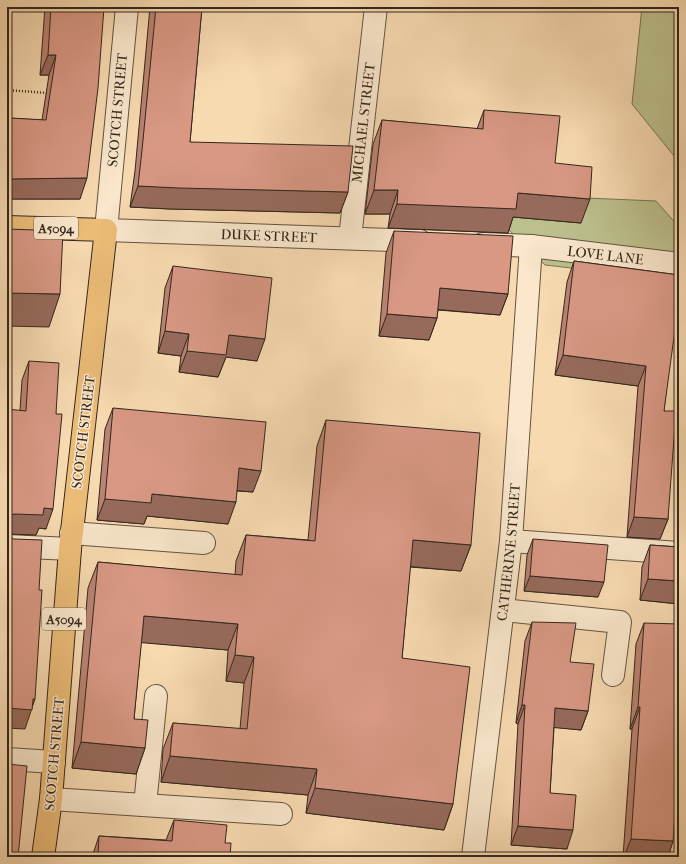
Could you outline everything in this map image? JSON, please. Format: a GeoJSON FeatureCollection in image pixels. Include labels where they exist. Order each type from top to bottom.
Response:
{"type":"FeatureCollection","features":[{"type":"Feature","properties":{"kind":"main road","name":"DUKE STREET"},"geometry":{"type":"LineString","coordinates":[[7,227],[106,230]]}},
{"type":"Feature","properties":{"kind":"main road","name":"SCOTCH STREET"},"geometry":{"type":"LineString","coordinates":[[43,857],[51,799],[70,541],[106,230]]}},
{"type":"Feature","properties":{"kind":"street","name":"SCOTCH STREET"},"geometry":{"type":"LineString","coordinates":[[106,230],[127,7]]}},
{"type":"Feature","properties":{"kind":"street","name":"MICHAEL STREET"},"geometry":{"type":"LineString","coordinates":[[350,238],[376,7]]}},
{"type":"Feature","properties":{"kind":"street","name":"DUKE STREET"},"geometry":{"type":"LineString","coordinates":[[106,230],[437,242]]}},
{"type":"Feature","properties":{"kind":"street"},"geometry":{"type":"LineString","coordinates":[[460,243],[531,246]]}},
{"type":"Feature","properties":{"kind":"street","name":"LOVE LANE"},"geometry":{"type":"LineString","coordinates":[[531,246],[679,264]]}},
{"type":"Feature","properties":{"kind":"street","name":"CATHERINE STREET"},"geometry":{"type":"LineString","coordinates":[[473,857],[511,540],[531,246]]}},
{"type":"Feature","properties":{"kind":"street"},"geometry":{"type":"LineString","coordinates":[[511,540],[679,553]]}},
{"type":"Feature","properties":{"kind":"street"},"geometry":{"type":"LineString","coordinates":[[7,546],[70,541],[204,543]]}},
{"type":"Feature","properties":{"kind":"street"},"geometry":{"type":"LineString","coordinates":[[503,610],[620,622],[613,675]]}},
{"type":"Feature","properties":{"kind":"street"},"geometry":{"type":"LineString","coordinates":[[145,805],[156,696]]}},
{"type":"Feature","properties":{"kind":"street"},"geometry":{"type":"LineString","coordinates":[[7,758],[54,762]]}},
{"type":"Feature","properties":{"kind":"street"},"geometry":{"type":"LineString","coordinates":[[51,799],[280,814]]}},
{"type":"Feature","properties":{"kind":"path"},"geometry":{"type":"LineString","coordinates":[[7,90],[55,93]]}},
{"type":"Feature","properties":{"kind":"green space"},"geometry":{"type":"Polygon","coordinates":[[[642,7],[679,7],[679,162],[632,104],[642,7]]]}},
{"type":"Feature","properties":{"kind":"green space"},"geometry":{"type":"Polygon","coordinates":[[[471,193],[656,201],[679,227],[679,283],[677,280],[545,265],[471,193]]]}},
{"type":"Feature","properties":{"kind":"building"},"geometry":{"type":"Polygon","coordinates":[[[51,7],[104,7],[98,88],[87,178],[7,179],[7,128],[9,118],[46,120],[56,55],[48,55],[51,7]]]}},
{"type":"Feature","properties":{"kind":"building"},"geometry":{"type":"Polygon","coordinates":[[[156,7],[202,7],[190,142],[353,146],[348,192],[138,186],[156,7]]]}},
{"type":"Feature","properties":{"kind":"building"},"geometry":{"type":"Polygon","coordinates":[[[484,110],[560,116],[555,163],[592,167],[590,199],[518,193],[516,209],[397,204],[398,190],[374,190],[382,120],[483,129],[484,110]]]}},
{"type":"Feature","properties":{"kind":"building"},"geometry":{"type":"Polygon","coordinates":[[[7,229],[63,231],[60,294],[7,293],[7,229]]]}},
{"type":"Feature","properties":{"kind":"building"},"geometry":{"type":"Polygon","coordinates":[[[394,231],[513,236],[508,294],[440,288],[437,318],[387,314],[394,231]]]}},
{"type":"Feature","properties":{"kind":"building"},"geometry":{"type":"Polygon","coordinates":[[[574,261],[679,275],[679,300],[664,411],[676,411],[668,519],[634,517],[646,366],[563,355],[574,261]]]}},
{"type":"Feature","properties":{"kind":"building"},"geometry":{"type":"Polygon","coordinates":[[[173,266],[272,278],[265,339],[229,335],[226,355],[187,351],[189,334],[165,331],[173,266]]]}},
{"type":"Feature","properties":{"kind":"building"},"geometry":{"type":"Polygon","coordinates":[[[29,361],[59,363],[56,414],[62,414],[53,509],[44,508],[43,515],[15,514],[7,517],[7,409],[26,411],[29,361]]]}},
{"type":"Feature","properties":{"kind":"building"},"geometry":{"type":"Polygon","coordinates":[[[113,408],[266,422],[261,471],[239,468],[236,502],[152,494],[151,503],[105,499],[113,408]]]}},
{"type":"Feature","properties":{"kind":"building"},"geometry":{"type":"Polygon","coordinates":[[[326,420],[480,433],[471,545],[413,540],[402,658],[470,667],[453,804],[315,788],[317,769],[170,756],[173,723],[247,729],[254,657],[235,655],[238,624],[144,616],[134,719],[148,720],[145,748],[81,742],[98,562],[242,575],[246,535],[315,541],[326,420]]]}},
{"type":"Feature","properties":{"kind":"building"},"geometry":{"type":"Polygon","coordinates":[[[7,536],[14,539],[42,540],[39,590],[42,590],[35,699],[33,699],[32,710],[7,708],[7,536]]]}},
{"type":"Feature","properties":{"kind":"building"},"geometry":{"type":"Polygon","coordinates":[[[533,539],[608,545],[604,582],[530,576],[533,539]]]}},
{"type":"Feature","properties":{"kind":"building"},"geometry":{"type":"Polygon","coordinates":[[[650,545],[679,547],[679,581],[648,579],[650,545]]]}},
{"type":"Feature","properties":{"kind":"building"},"geometry":{"type":"Polygon","coordinates":[[[532,622],[576,623],[570,662],[594,664],[588,711],[555,708],[550,793],[576,795],[573,830],[518,826],[525,705],[522,705],[532,622]]]}},
{"type":"Feature","properties":{"kind":"building"},"geometry":{"type":"Polygon","coordinates":[[[644,623],[679,624],[679,762],[673,841],[631,839],[644,623]]]}},
{"type":"Feature","properties":{"kind":"building"},"geometry":{"type":"Polygon","coordinates":[[[7,764],[27,766],[18,857],[7,857],[7,764]]]}},
{"type":"Feature","properties":{"kind":"building"},"geometry":{"type":"Polygon","coordinates":[[[174,820],[227,825],[225,843],[231,843],[230,857],[98,857],[99,836],[172,841],[174,820]]]}},
{"type":"Feature","properties":{"kind":"building"},"geometry":{"type":"Polygon","coordinates":[[[406,855],[429,857],[405,857],[406,855]]]}}]}
